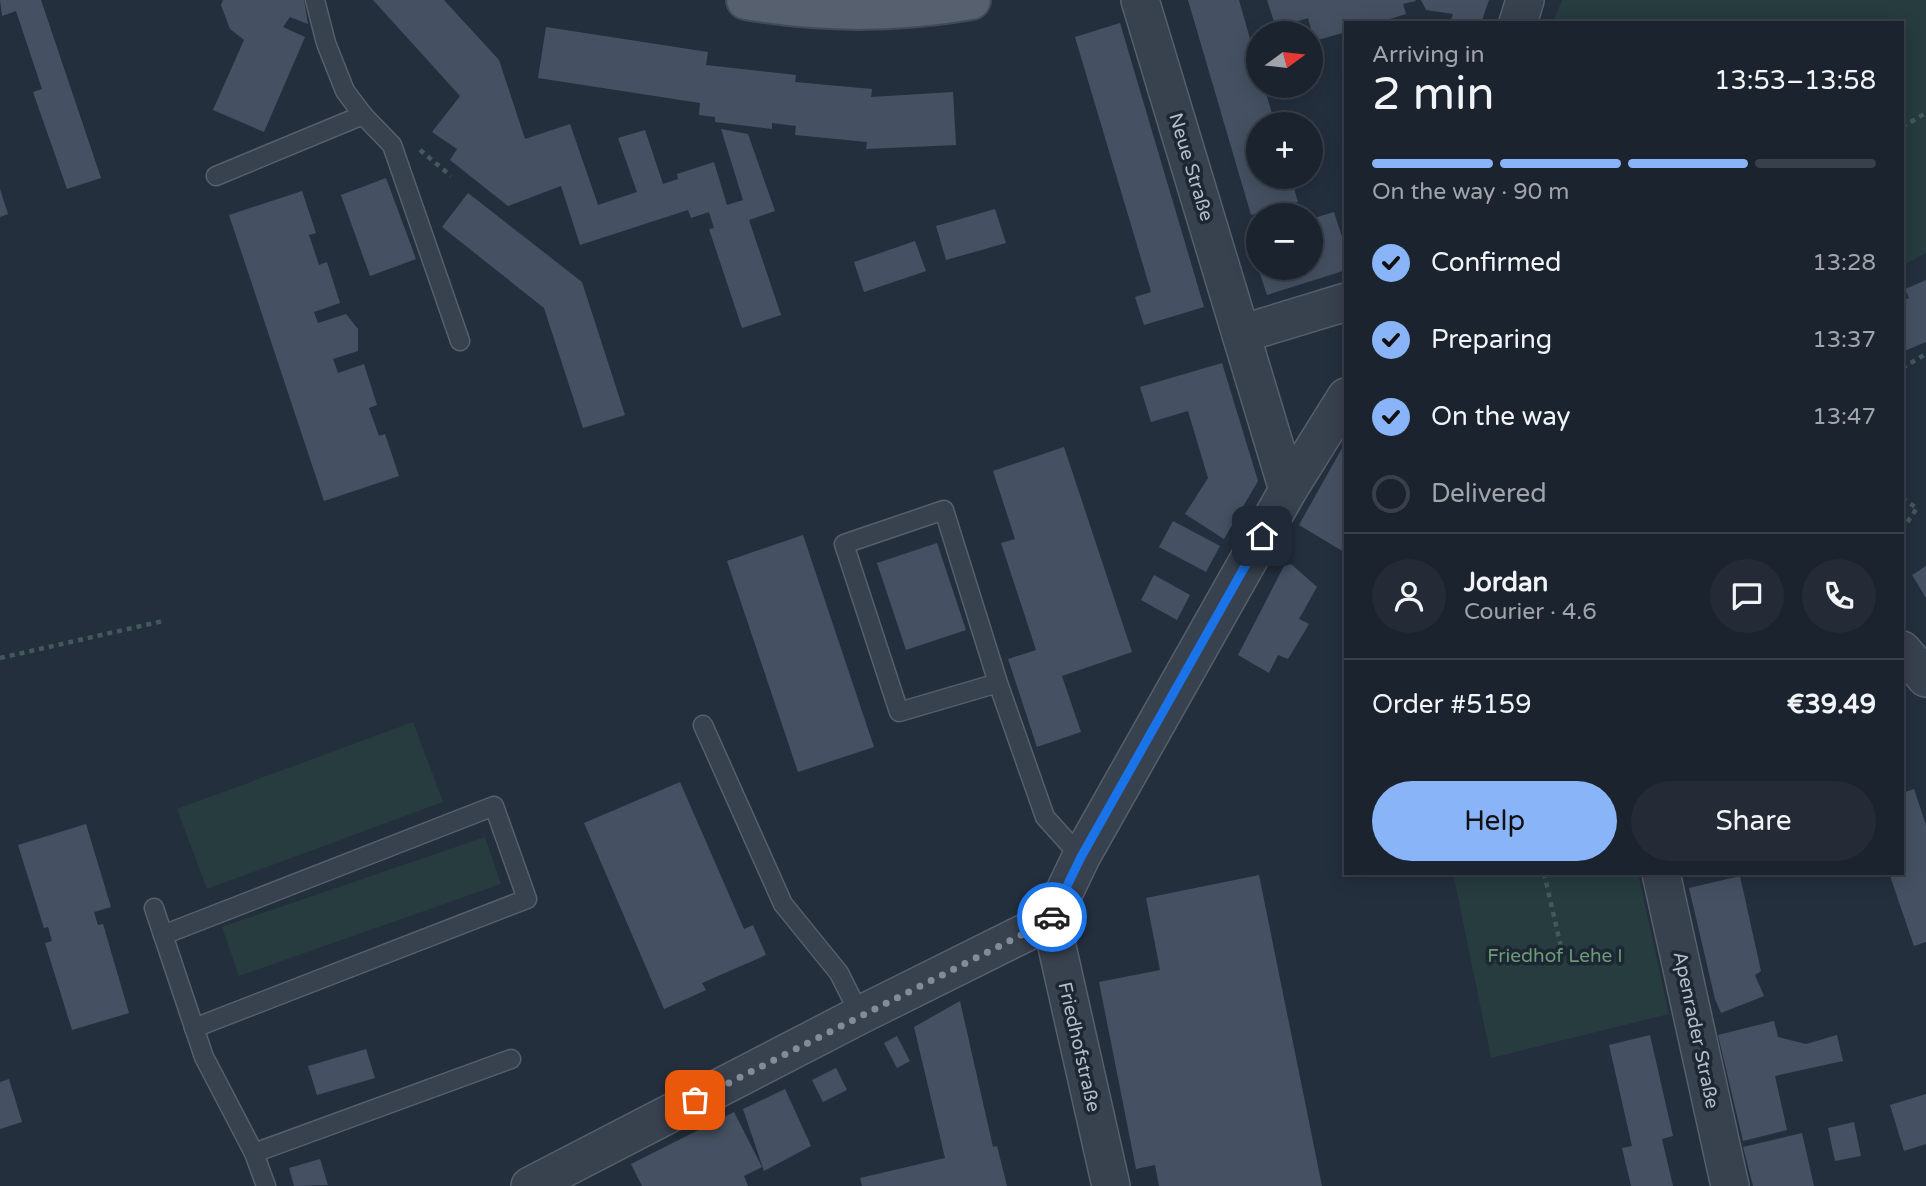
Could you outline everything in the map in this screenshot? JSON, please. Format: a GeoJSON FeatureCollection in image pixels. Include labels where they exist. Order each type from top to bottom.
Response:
{"type":"FeatureCollection","features":[{"type":"Feature","properties":{"kind":"main road"},"geometry":{"type":"LineString","coordinates":[[746,0],[811,8],[881,10],[934,7],[971,0]]}},
{"type":"Feature","properties":{"kind":"street","name":"Neue Straße"},"geometry":{"type":"LineString","coordinates":[[1140,0],[1288,490]]}},
{"type":"Feature","properties":{"kind":"street"},"geometry":{"type":"LineString","coordinates":[[1519,21],[1525,0]]}},
{"type":"Feature","properties":{"kind":"street"},"geometry":{"type":"LineString","coordinates":[[1241,334],[1344,303]]}},
{"type":"Feature","properties":{"kind":"street"},"geometry":{"type":"LineString","coordinates":[[530,1186],[860,1015],[1051,920],[1081,857],[1288,490],[1344,400]]}},
{"type":"Feature","properties":{"kind":"street"},"geometry":{"type":"LineString","coordinates":[[1904,652],[1926,678]]}},
{"type":"Feature","properties":{"kind":"street","name":"Apenrader Straße"},"geometry":{"type":"LineString","coordinates":[[1661,875],[1730,1186]]}},
{"type":"Feature","properties":{"kind":"street","name":"Friedhofstraße"},"geometry":{"type":"LineString","coordinates":[[1051,920],[1111,1186]]}},
{"type":"Feature","properties":{"kind":"lane"},"geometry":{"type":"LineString","coordinates":[[315,0],[326,43],[345,91],[363,115],[392,145],[460,341]]}},
{"type":"Feature","properties":{"kind":"lane"},"geometry":{"type":"LineString","coordinates":[[216,176],[363,115]]}},
{"type":"Feature","properties":{"kind":"lane"},"geometry":{"type":"LineString","coordinates":[[998,683],[899,712],[844,544],[944,510],[998,683],[1045,817],[1081,857]]}},
{"type":"Feature","properties":{"kind":"lane"},"geometry":{"type":"LineString","coordinates":[[704,725],[783,904],[839,973],[860,1015]]}},
{"type":"Feature","properties":{"kind":"lane"},"geometry":{"type":"LineString","coordinates":[[163,935],[494,806],[527,900],[194,1028]]}},
{"type":"Feature","properties":{"kind":"lane"},"geometry":{"type":"LineString","coordinates":[[154,908],[204,1056],[254,1153],[267,1186]]}},
{"type":"Feature","properties":{"kind":"lane"},"geometry":{"type":"LineString","coordinates":[[254,1153],[510,1059]]}},
{"type":"Feature","properties":{"kind":"path"},"geometry":{"type":"LineString","coordinates":[[1904,126],[1926,113]]}},
{"type":"Feature","properties":{"kind":"path"},"geometry":{"type":"LineString","coordinates":[[1904,367],[1926,354]]}},
{"type":"Feature","properties":{"kind":"path"},"geometry":{"type":"LineString","coordinates":[[1904,499],[1917,508],[1904,527]]}},
{"type":"Feature","properties":{"kind":"path"},"geometry":{"type":"LineString","coordinates":[[0,658],[163,621]]}},
{"type":"Feature","properties":{"kind":"path"},"geometry":{"type":"LineString","coordinates":[[1544,875],[1561,947]]}},
{"type":"Feature","properties":{"kind":"green space"},"geometry":{"type":"Polygon","coordinates":[[[1562,0],[1926,0],[1926,253],[1904,265],[1904,21],[1554,21],[1562,0]]]}},
{"type":"Feature","properties":{"kind":"green space"},"geometry":{"type":"Polygon","coordinates":[[[413,722],[443,802],[207,889],[177,809],[413,722]]]}},
{"type":"Feature","properties":{"kind":"green space"},"geometry":{"type":"Polygon","coordinates":[[[485,837],[501,884],[239,976],[222,927],[485,837]]]}},
{"type":"Feature","properties":{"kind":"green space","name":"Friedhof Lehe I"},"geometry":{"type":"Polygon","coordinates":[[[1453,875],[1638,875],[1669,1014],[1491,1058],[1453,875]]]}},
{"type":"Feature","properties":{"kind":"building"},"geometry":{"type":"Polygon","coordinates":[[[0,0],[41,0],[101,178],[67,189],[33,92],[42,89],[16,11],[2,16],[0,0]]]}},
{"type":"Feature","properties":{"kind":"building"},"geometry":{"type":"Polygon","coordinates":[[[223,0],[304,0],[308,24],[290,17],[283,27],[305,37],[264,132],[213,110],[244,40],[230,29],[221,5],[223,0]]]}},
{"type":"Feature","properties":{"kind":"building"},"geometry":{"type":"Polygon","coordinates":[[[373,0],[444,0],[499,60],[525,139],[570,124],[598,205],[637,192],[618,138],[645,130],[663,184],[678,179],[677,174],[714,162],[727,205],[743,200],[721,129],[748,134],[775,211],[749,220],[781,315],[742,328],[709,229],[714,228],[709,212],[691,218],[688,210],[580,245],[561,186],[508,206],[450,160],[457,149],[432,132],[460,96],[373,0]]]}},
{"type":"Feature","properties":{"kind":"building"},"geometry":{"type":"Polygon","coordinates":[[[1188,0],[1239,0],[1246,25],[1246,98],[1267,98],[1272,112],[1246,112],[1246,189],[1294,189],[1298,202],[1247,203],[1188,0]]]}},
{"type":"Feature","properties":{"kind":"building"},"geometry":{"type":"Polygon","coordinates":[[[1267,0],[1416,1],[1403,4],[1406,14],[1383,21],[1344,21],[1344,33],[1323,38],[1323,21],[1309,21],[1308,18],[1298,21],[1274,21],[1267,0]]]}},
{"type":"Feature","properties":{"kind":"building"},"geometry":{"type":"Polygon","coordinates":[[[1421,0],[1489,0],[1482,21],[1451,21],[1453,14],[1426,10],[1421,0]]]}},
{"type":"Feature","properties":{"kind":"building"},"geometry":{"type":"Polygon","coordinates":[[[1120,23],[1204,307],[1144,325],[1135,297],[1151,292],[1075,37],[1120,23]]]}},
{"type":"Feature","properties":{"kind":"building"},"geometry":{"type":"Polygon","coordinates":[[[546,27],[708,52],[706,65],[796,75],[795,82],[872,89],[871,97],[953,92],[956,145],[866,149],[867,142],[795,135],[796,126],[772,123],[772,129],[715,122],[715,117],[699,115],[700,103],[538,78],[546,27]]]}},
{"type":"Feature","properties":{"kind":"building"},"geometry":{"type":"Polygon","coordinates":[[[386,178],[416,259],[370,276],[341,195],[386,178]]]}},
{"type":"Feature","properties":{"kind":"building"},"geometry":{"type":"Polygon","coordinates":[[[0,189],[8,214],[0,217],[0,189]]]}},
{"type":"Feature","properties":{"kind":"building"},"geometry":{"type":"Polygon","coordinates":[[[302,191],[316,233],[309,235],[319,265],[327,262],[340,303],[314,312],[318,323],[346,314],[358,329],[358,351],[333,359],[338,373],[364,364],[377,405],[369,408],[379,436],[385,434],[399,476],[324,501],[229,215],[302,191]]]}},
{"type":"Feature","properties":{"kind":"building"},"geometry":{"type":"Polygon","coordinates":[[[468,193],[582,282],[625,415],[583,428],[544,308],[442,227],[468,193]]]}},
{"type":"Feature","properties":{"kind":"building"},"geometry":{"type":"Polygon","coordinates":[[[995,209],[1006,243],[946,260],[936,226],[995,209]]]}},
{"type":"Feature","properties":{"kind":"building"},"geometry":{"type":"Polygon","coordinates":[[[1334,212],[1344,243],[1344,271],[1323,277],[1323,215],[1334,212]]]}},
{"type":"Feature","properties":{"kind":"building"},"geometry":{"type":"Polygon","coordinates":[[[915,241],[926,271],[864,292],[854,262],[915,241]]]}},
{"type":"Feature","properties":{"kind":"building"},"geometry":{"type":"Polygon","coordinates":[[[1262,280],[1314,280],[1267,295],[1262,280]]]}},
{"type":"Feature","properties":{"kind":"building"},"geometry":{"type":"Polygon","coordinates":[[[1926,280],[1926,342],[1904,351],[1904,300],[1909,298],[1905,289],[1926,280]]]}},
{"type":"Feature","properties":{"kind":"building"},"geometry":{"type":"Polygon","coordinates":[[[1222,363],[1258,481],[1224,539],[1185,514],[1208,478],[1188,411],[1151,422],[1140,387],[1222,363]]]}},
{"type":"Feature","properties":{"kind":"building"},"geometry":{"type":"Polygon","coordinates":[[[1344,445],[1344,552],[1299,525],[1344,445]]]}},
{"type":"Feature","properties":{"kind":"building"},"geometry":{"type":"Polygon","coordinates":[[[1064,447],[1132,652],[1062,676],[1081,732],[1037,747],[1008,659],[1036,650],[1001,543],[1015,539],[993,471],[1064,447]]]}},
{"type":"Feature","properties":{"kind":"building"},"geometry":{"type":"Polygon","coordinates":[[[1173,521],[1220,546],[1206,572],[1159,547],[1173,521]]]}},
{"type":"Feature","properties":{"kind":"building"},"geometry":{"type":"Polygon","coordinates":[[[803,535],[874,747],[798,772],[727,561],[803,535]]]}},
{"type":"Feature","properties":{"kind":"building"},"geometry":{"type":"Polygon","coordinates":[[[937,543],[966,630],[906,650],[877,563],[937,543]]]}},
{"type":"Feature","properties":{"kind":"building"},"geometry":{"type":"Polygon","coordinates":[[[1291,564],[1317,587],[1299,619],[1309,624],[1288,659],[1278,655],[1269,673],[1238,655],[1284,566],[1291,564]]]}},
{"type":"Feature","properties":{"kind":"building"},"geometry":{"type":"Polygon","coordinates":[[[1926,566],[1926,598],[1912,575],[1926,566]]]}},
{"type":"Feature","properties":{"kind":"building"},"geometry":{"type":"Polygon","coordinates":[[[1154,575],[1190,595],[1177,620],[1141,600],[1154,575]]]}},
{"type":"Feature","properties":{"kind":"building"},"geometry":{"type":"Polygon","coordinates":[[[680,782],[744,929],[753,925],[766,955],[702,983],[706,990],[664,1009],[584,823],[680,782]]]}},
{"type":"Feature","properties":{"kind":"building"},"geometry":{"type":"Polygon","coordinates":[[[1914,789],[1926,825],[1926,942],[1914,946],[1890,875],[1904,875],[1904,792],[1914,789]]]}},
{"type":"Feature","properties":{"kind":"building"},"geometry":{"type":"Polygon","coordinates":[[[86,824],[111,907],[94,912],[98,925],[103,924],[129,1013],[72,1030],[45,943],[52,941],[48,927],[44,928],[18,845],[86,824]]]}},
{"type":"Feature","properties":{"kind":"building"},"geometry":{"type":"Polygon","coordinates":[[[1259,875],[1322,1186],[1159,1186],[1155,1165],[1136,1169],[1099,982],[1160,970],[1146,898],[1259,875]]]}},
{"type":"Feature","properties":{"kind":"building"},"geometry":{"type":"Polygon","coordinates":[[[1740,876],[1761,971],[1755,975],[1764,996],[1721,1013],[1715,999],[1689,888],[1740,876]]]}},
{"type":"Feature","properties":{"kind":"building"},"geometry":{"type":"Polygon","coordinates":[[[960,1001],[993,1147],[997,1146],[1007,1186],[862,1186],[860,1178],[945,1158],[914,1027],[960,1001]]]}},
{"type":"Feature","properties":{"kind":"building"},"geometry":{"type":"Polygon","coordinates":[[[1774,1021],[1778,1037],[1806,1044],[1837,1035],[1843,1061],[1775,1076],[1787,1130],[1743,1141],[1718,1035],[1774,1021]]]}},
{"type":"Feature","properties":{"kind":"building"},"geometry":{"type":"Polygon","coordinates":[[[1650,1035],[1673,1136],[1662,1139],[1673,1186],[1631,1186],[1622,1148],[1632,1146],[1609,1045],[1650,1035]]]}},
{"type":"Feature","properties":{"kind":"building"},"geometry":{"type":"Polygon","coordinates":[[[897,1036],[910,1061],[897,1068],[884,1043],[897,1036]]]}},
{"type":"Feature","properties":{"kind":"building"},"geometry":{"type":"Polygon","coordinates":[[[366,1049],[375,1078],[317,1095],[308,1066],[366,1049]]]}},
{"type":"Feature","properties":{"kind":"building"},"geometry":{"type":"Polygon","coordinates":[[[836,1068],[847,1090],[823,1102],[812,1080],[836,1068]]]}},
{"type":"Feature","properties":{"kind":"building"},"geometry":{"type":"Polygon","coordinates":[[[9,1079],[22,1122],[0,1129],[0,1082],[9,1079]]]}},
{"type":"Feature","properties":{"kind":"building"},"geometry":{"type":"Polygon","coordinates":[[[785,1089],[811,1146],[764,1171],[743,1109],[785,1089]]]}},
{"type":"Feature","properties":{"kind":"building"},"geometry":{"type":"Polygon","coordinates":[[[1926,1094],[1926,1144],[1904,1151],[1890,1105],[1926,1094]]]}},
{"type":"Feature","properties":{"kind":"building"},"geometry":{"type":"Polygon","coordinates":[[[734,1112],[762,1167],[744,1176],[748,1186],[642,1186],[631,1164],[734,1112]]]}},
{"type":"Feature","properties":{"kind":"building"},"geometry":{"type":"Polygon","coordinates":[[[1854,1122],[1861,1156],[1835,1161],[1828,1128],[1854,1122]]]}},
{"type":"Feature","properties":{"kind":"building"},"geometry":{"type":"Polygon","coordinates":[[[1802,1133],[1814,1186],[1753,1186],[1743,1147],[1802,1133]]]}},
{"type":"Feature","properties":{"kind":"building"},"geometry":{"type":"Polygon","coordinates":[[[320,1159],[328,1185],[294,1186],[289,1168],[320,1159]]]}},
{"type":"Feature","properties":{"kind":"way so far"},"geometry":{"type":"LineString","coordinates":[[695,1100],[1051,920],[1052,917]]}},
{"type":"Feature","properties":{"kind":"route"},"geometry":{"type":"LineString","coordinates":[[1052,917],[1081,857],[1262,536]]}}]}
